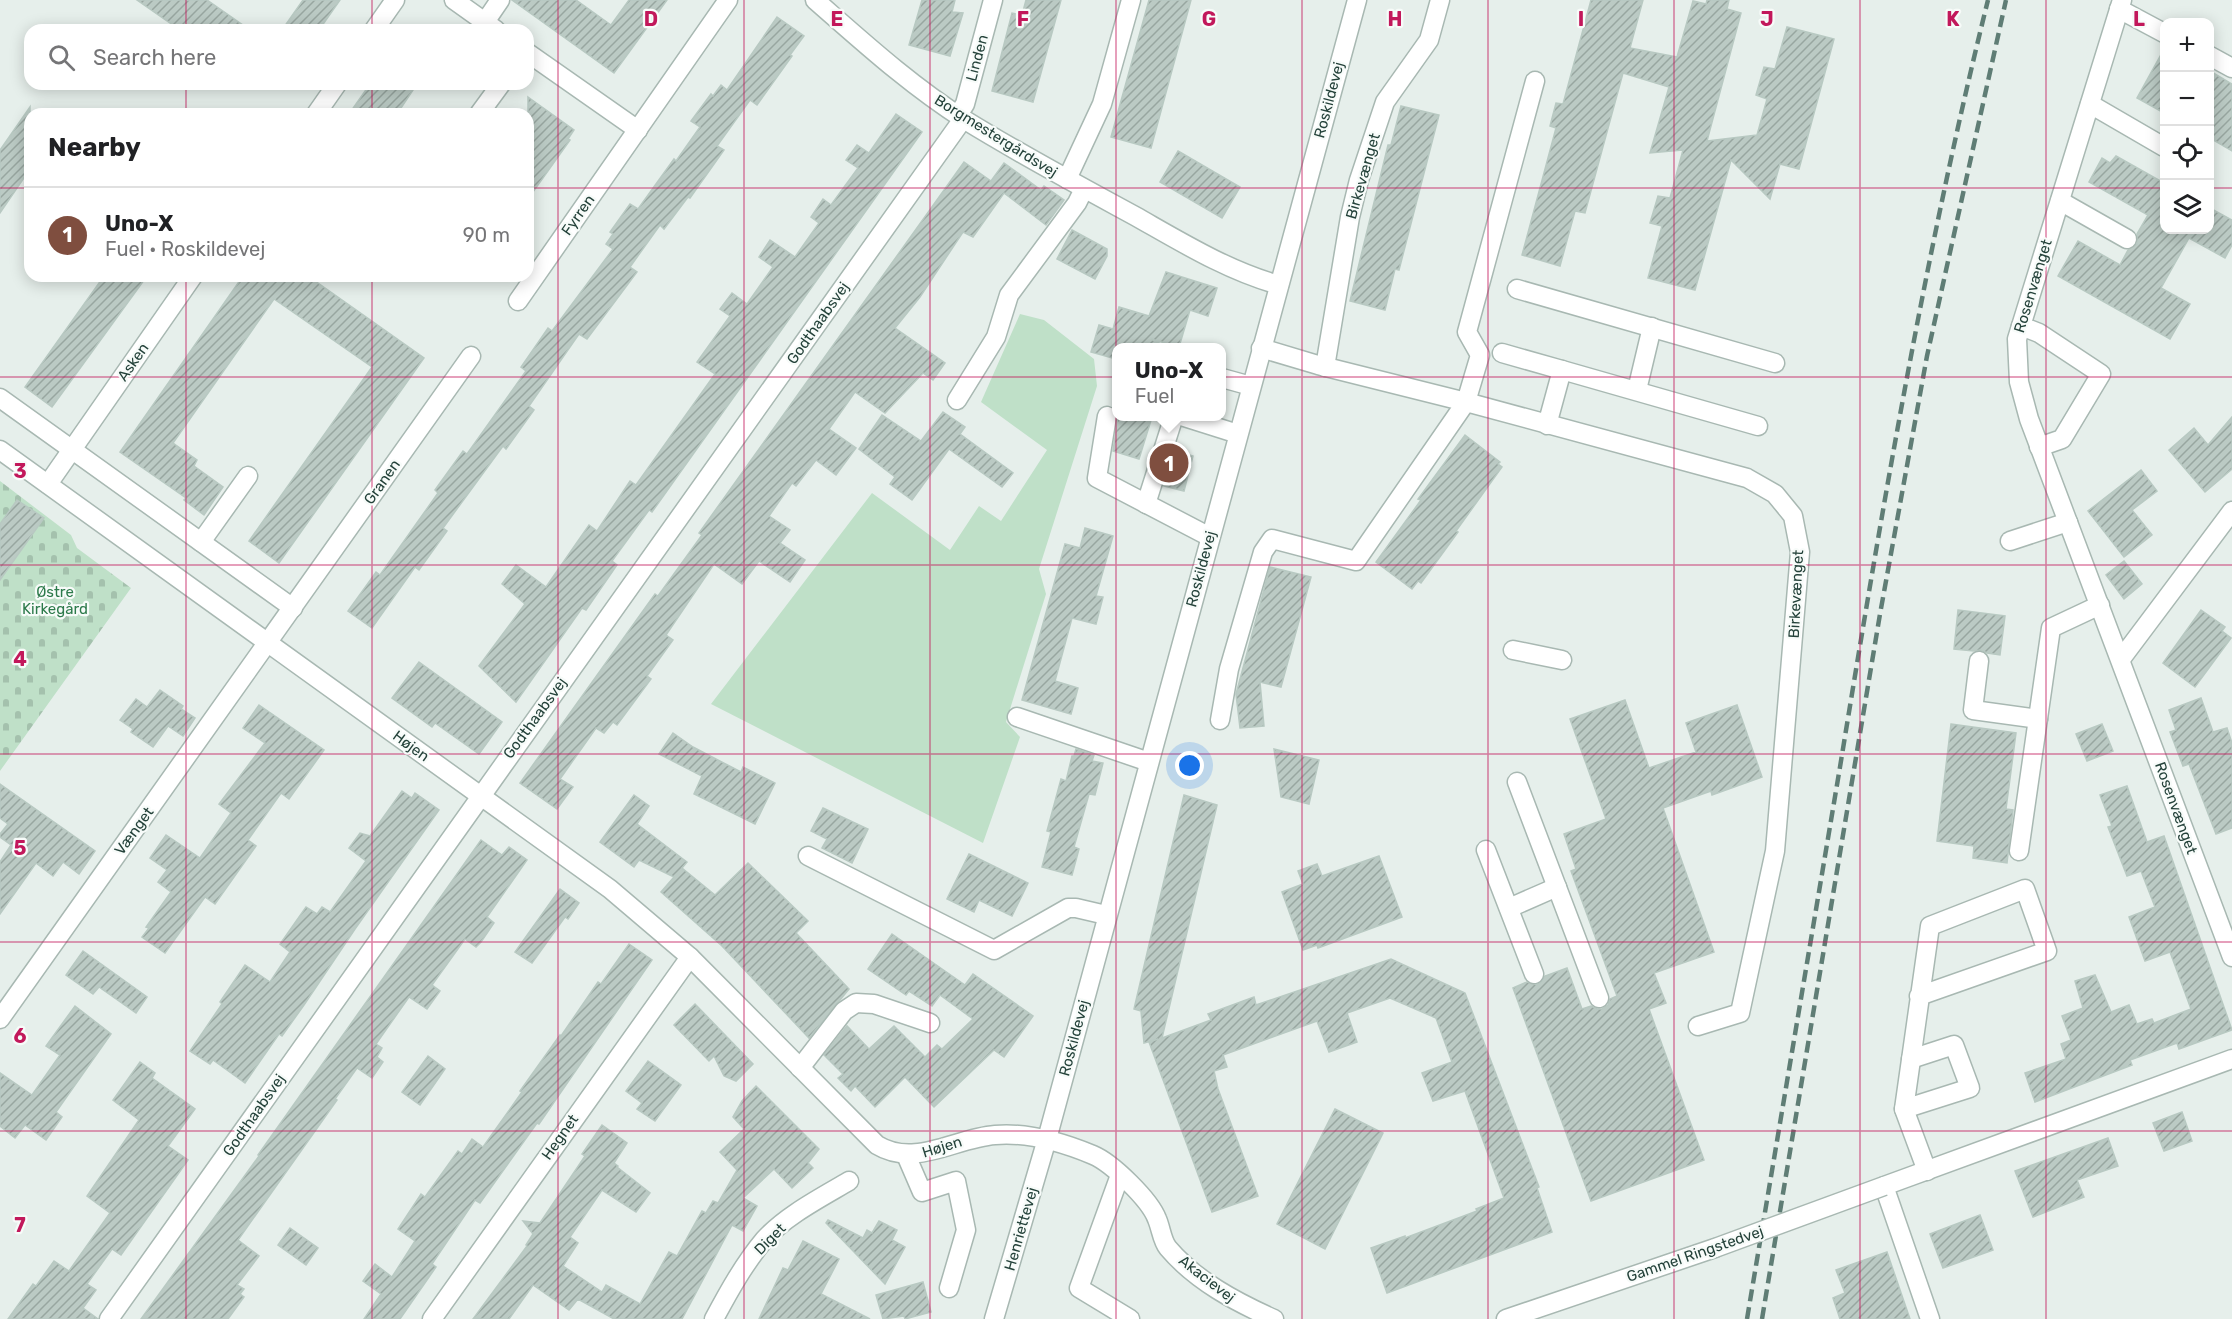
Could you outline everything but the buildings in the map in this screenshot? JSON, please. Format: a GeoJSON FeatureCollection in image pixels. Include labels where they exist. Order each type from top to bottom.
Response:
{"type":"FeatureCollection","features":[{"type":"Feature","properties":{"kind":"street"},"geometry":{"type":"LineString","coordinates":[[378,24],[395,0]]}},
{"type":"Feature","properties":{"kind":"street"},"geometry":{"type":"LineString","coordinates":[[454,0],[487,24]]}},
{"type":"Feature","properties":{"kind":"street"},"geometry":{"type":"LineString","coordinates":[[491,24],[500,0]]}},
{"type":"Feature","properties":{"kind":"street","name":"Fyrren"},"geometry":{"type":"LineString","coordinates":[[534,278],[728,0]]}},
{"type":"Feature","properties":{"kind":"street","name":"Borgmestergårdsvej"},"geometry":{"type":"LineString","coordinates":[[815,0],[900,74],[960,117],[1084,189],[1221,263],[1258,279],[1279,285]]}},
{"type":"Feature","properties":{"kind":"street","name":"Linden"},"geometry":{"type":"LineString","coordinates":[[960,117],[993,0]]}},
{"type":"Feature","properties":{"kind":"street","name":"Borgmestergårdsvej"},"geometry":{"type":"LineString","coordinates":[[1067,179],[1102,105],[1131,0]]}},
{"type":"Feature","properties":{"kind":"street","name":"Roskildevej"},"geometry":{"type":"LineString","coordinates":[[1047,1139],[1356,0]]}},
{"type":"Feature","properties":{"kind":"street","name":"Birkevænget"},"geometry":{"type":"LineString","coordinates":[[1325,367],[1350,218],[1359,180],[1384,102],[1429,40],[1440,0]]}},
{"type":"Feature","properties":{"kind":"street"},"geometry":{"type":"LineString","coordinates":[[2120,4],[2160,30]]}},
{"type":"Feature","properties":{"kind":"street","name":"Rosenvænget"},"geometry":{"type":"LineString","coordinates":[[2120,4],[2017,339],[2019,382],[2039,447],[2232,957]]}},
{"type":"Feature","properties":{"kind":"street"},"geometry":{"type":"LineString","coordinates":[[534,56],[638,130]]}},
{"type":"Feature","properties":{"kind":"street"},"geometry":{"type":"LineString","coordinates":[[2214,58],[2232,68]]}},
{"type":"Feature","properties":{"kind":"street"},"geometry":{"type":"LineString","coordinates":[[1220,720],[1229,669],[1263,552],[1272,539],[1356,561],[1466,402],[1480,355],[1467,332],[1535,81]]}},
{"type":"Feature","properties":{"kind":"street"},"geometry":{"type":"LineString","coordinates":[[320,108],[333,90]]}},
{"type":"Feature","properties":{"kind":"street"},"geometry":{"type":"LineString","coordinates":[[483,108],[497,90]]}},
{"type":"Feature","properties":{"kind":"street"},"geometry":{"type":"LineString","coordinates":[[2090,104],[2160,145]]}},
{"type":"Feature","properties":{"kind":"street","name":"Godthaabsvej"},"geometry":{"type":"LineString","coordinates":[[109,1319],[960,117]]}},
{"type":"Feature","properties":{"kind":"street"},"geometry":{"type":"LineString","coordinates":[[957,400],[996,337],[1009,295],[1077,203],[1084,189]]}},
{"type":"Feature","properties":{"kind":"street"},"geometry":{"type":"LineString","coordinates":[[2060,201],[2127,239]]}},
{"type":"Feature","properties":{"kind":"street","name":"Asken"},"geometry":{"type":"LineString","coordinates":[[48,484],[189,282]]}},
{"type":"Feature","properties":{"kind":"street","name":"Fyrren"},"geometry":{"type":"LineString","coordinates":[[518,301],[531,282]]}},
{"type":"Feature","properties":{"kind":"street"},"geometry":{"type":"LineString","coordinates":[[1517,289],[1775,363]]}},
{"type":"Feature","properties":{"kind":"street"},"geometry":{"type":"LineString","coordinates":[[2021,326],[2038,333],[2101,374],[2062,439],[2039,447]]}},
{"type":"Feature","properties":{"kind":"street"},"geometry":{"type":"LineString","coordinates":[[1637,390],[1652,327]]}},
{"type":"Feature","properties":{"kind":"street","name":"Birkevænget"},"geometry":{"type":"LineString","coordinates":[[1261,348],[1325,367],[1466,402],[1747,478],[1775,494],[1793,516],[1800,552],[1775,851],[1740,1013],[1698,1026]]}},
{"type":"Feature","properties":{"kind":"street"},"geometry":{"type":"LineString","coordinates":[[1502,353],[1758,426]]}},
{"type":"Feature","properties":{"kind":"street","name":"Granen"},"geometry":{"type":"LineString","coordinates":[[268,643],[471,356]]}},
{"type":"Feature","properties":{"kind":"street"},"geometry":{"type":"LineString","coordinates":[[1547,425],[1562,370]]}},
{"type":"Feature","properties":{"kind":"street"},"geometry":{"type":"LineString","coordinates":[[1226,379],[1251,386]]}},
{"type":"Feature","properties":{"kind":"street"},"geometry":{"type":"LineString","coordinates":[[0,398],[293,608]]}},
{"type":"Feature","properties":{"kind":"street"},"geometry":{"type":"LineString","coordinates":[[1107,416],[1097,478],[1210,537]]}},
{"type":"Feature","properties":{"kind":"street"},"geometry":{"type":"LineString","coordinates":[[1146,504],[1173,421]]}},
{"type":"Feature","properties":{"kind":"street"},"geometry":{"type":"LineString","coordinates":[[1194,421],[1238,434]]}},
{"type":"Feature","properties":{"kind":"street","name":"Højen"},"geometry":{"type":"LineString","coordinates":[[0,450],[610,889],[690,957],[871,1141],[889,1152],[917,1155],[976,1137],[999,1134],[1047,1139]]}},
{"type":"Feature","properties":{"kind":"street"},"geometry":{"type":"LineString","coordinates":[[201,542],[248,476]]}},
{"type":"Feature","properties":{"kind":"street"},"geometry":{"type":"LineString","coordinates":[[2121,659],[2232,511]]}},
{"type":"Feature","properties":{"kind":"street"},"geometry":{"type":"LineString","coordinates":[[2010,541],[2068,522]]}},
{"type":"Feature","properties":{"kind":"street"},"geometry":{"type":"LineString","coordinates":[[2019,851],[2051,628],[2100,605]]}},
{"type":"Feature","properties":{"kind":"street","name":"Vænget"},"geometry":{"type":"LineString","coordinates":[[0,1019],[268,643]]}},
{"type":"Feature","properties":{"kind":"street"},"geometry":{"type":"LineString","coordinates":[[1513,650],[1563,660]]}},
{"type":"Feature","properties":{"kind":"street"},"geometry":{"type":"LineString","coordinates":[[1979,660],[1973,710],[2038,719]]}},
{"type":"Feature","properties":{"kind":"street"},"geometry":{"type":"LineString","coordinates":[[1017,717],[1149,762]]}},
{"type":"Feature","properties":{"kind":"street"},"geometry":{"type":"LineString","coordinates":[[1517,782],[1599,998]]}},
{"type":"Feature","properties":{"kind":"street"},"geometry":{"type":"LineString","coordinates":[[1485,850],[1534,974]]}},
{"type":"Feature","properties":{"kind":"street"},"geometry":{"type":"LineString","coordinates":[[808,856],[994,950],[1068,908],[1106,915]]}},
{"type":"Feature","properties":{"kind":"street"},"geometry":{"type":"LineString","coordinates":[[1509,908],[1557,887]]}},
{"type":"Feature","properties":{"kind":"street"},"geometry":{"type":"LineString","coordinates":[[1919,996],[2047,951],[2025,889],[1930,926],[1919,996],[1904,1109],[1927,1170]]}},
{"type":"Feature","properties":{"kind":"street","name":"Hegnet"},"geometry":{"type":"LineString","coordinates":[[432,1319],[690,957]]}},
{"type":"Feature","properties":{"kind":"street"},"geometry":{"type":"LineString","coordinates":[[800,1068],[844,1011],[856,1003],[874,1004],[930,1023]]}},
{"type":"Feature","properties":{"kind":"street"},"geometry":{"type":"LineString","coordinates":[[1904,1109],[1970,1088],[1954,1045],[1911,1059]]}},
{"type":"Feature","properties":{"kind":"street","name":"Gammel Ringstedvej"},"geometry":{"type":"LineString","coordinates":[[1506,1319],[1715,1248],[2232,1059]]}},
{"type":"Feature","properties":{"kind":"street","name":"Akacievej"},"geometry":{"type":"LineString","coordinates":[[1047,1139],[1096,1156],[1120,1175],[1137,1189],[1157,1216],[1167,1247],[1201,1278],[1239,1304],[1274,1319]]}},
{"type":"Feature","properties":{"kind":"street","name":"Henriettevej"},"geometry":{"type":"LineString","coordinates":[[994,1319],[1047,1139]]}},
{"type":"Feature","properties":{"kind":"street"},"geometry":{"type":"LineString","coordinates":[[906,1155],[922,1192],[956,1180],[966,1230],[949,1288]]}},
{"type":"Feature","properties":{"kind":"street"},"geometry":{"type":"LineString","coordinates":[[1120,1175],[1079,1288],[1130,1319]]}},
{"type":"Feature","properties":{"kind":"street","name":"Diget"},"geometry":{"type":"LineString","coordinates":[[714,1319],[741,1271],[765,1240],[815,1201],[849,1181]]}},
{"type":"Feature","properties":{"kind":"street"},"geometry":{"type":"LineString","coordinates":[[1884,1186],[1930,1319]]}},
{"type":"Feature","properties":{"kind":"green space"},"geometry":{"type":"Polygon","coordinates":[[[1020,314],[1044,320],[1094,359],[1097,386],[1039,569],[1046,594],[1006,722],[1020,737],[983,843],[711,704],[872,493],[950,550],[979,506],[1001,521],[1047,450],[981,402],[1020,314]]]}},
{"type":"Feature","properties":{"kind":"green space","name":"Østre Kirkegård"},"geometry":{"type":"Polygon","coordinates":[[[0,481],[71,535],[77,548],[131,588],[0,771],[0,481]]]}},
{"type":"Feature","properties":{"kind":"railway"},"geometry":{"type":"LineString","coordinates":[[1747,1319],[1906,382],[1944,190],[1988,0]]}},
{"type":"Feature","properties":{"kind":"railway"},"geometry":{"type":"LineString","coordinates":[[1762,1319],[1880,614],[1927,356],[2006,0]]}},
{"type":"Feature","properties":{"kind":"place","name":"Uno-X"},"geometry":{"type":"Point","coordinates":[1169,463]}}]}
